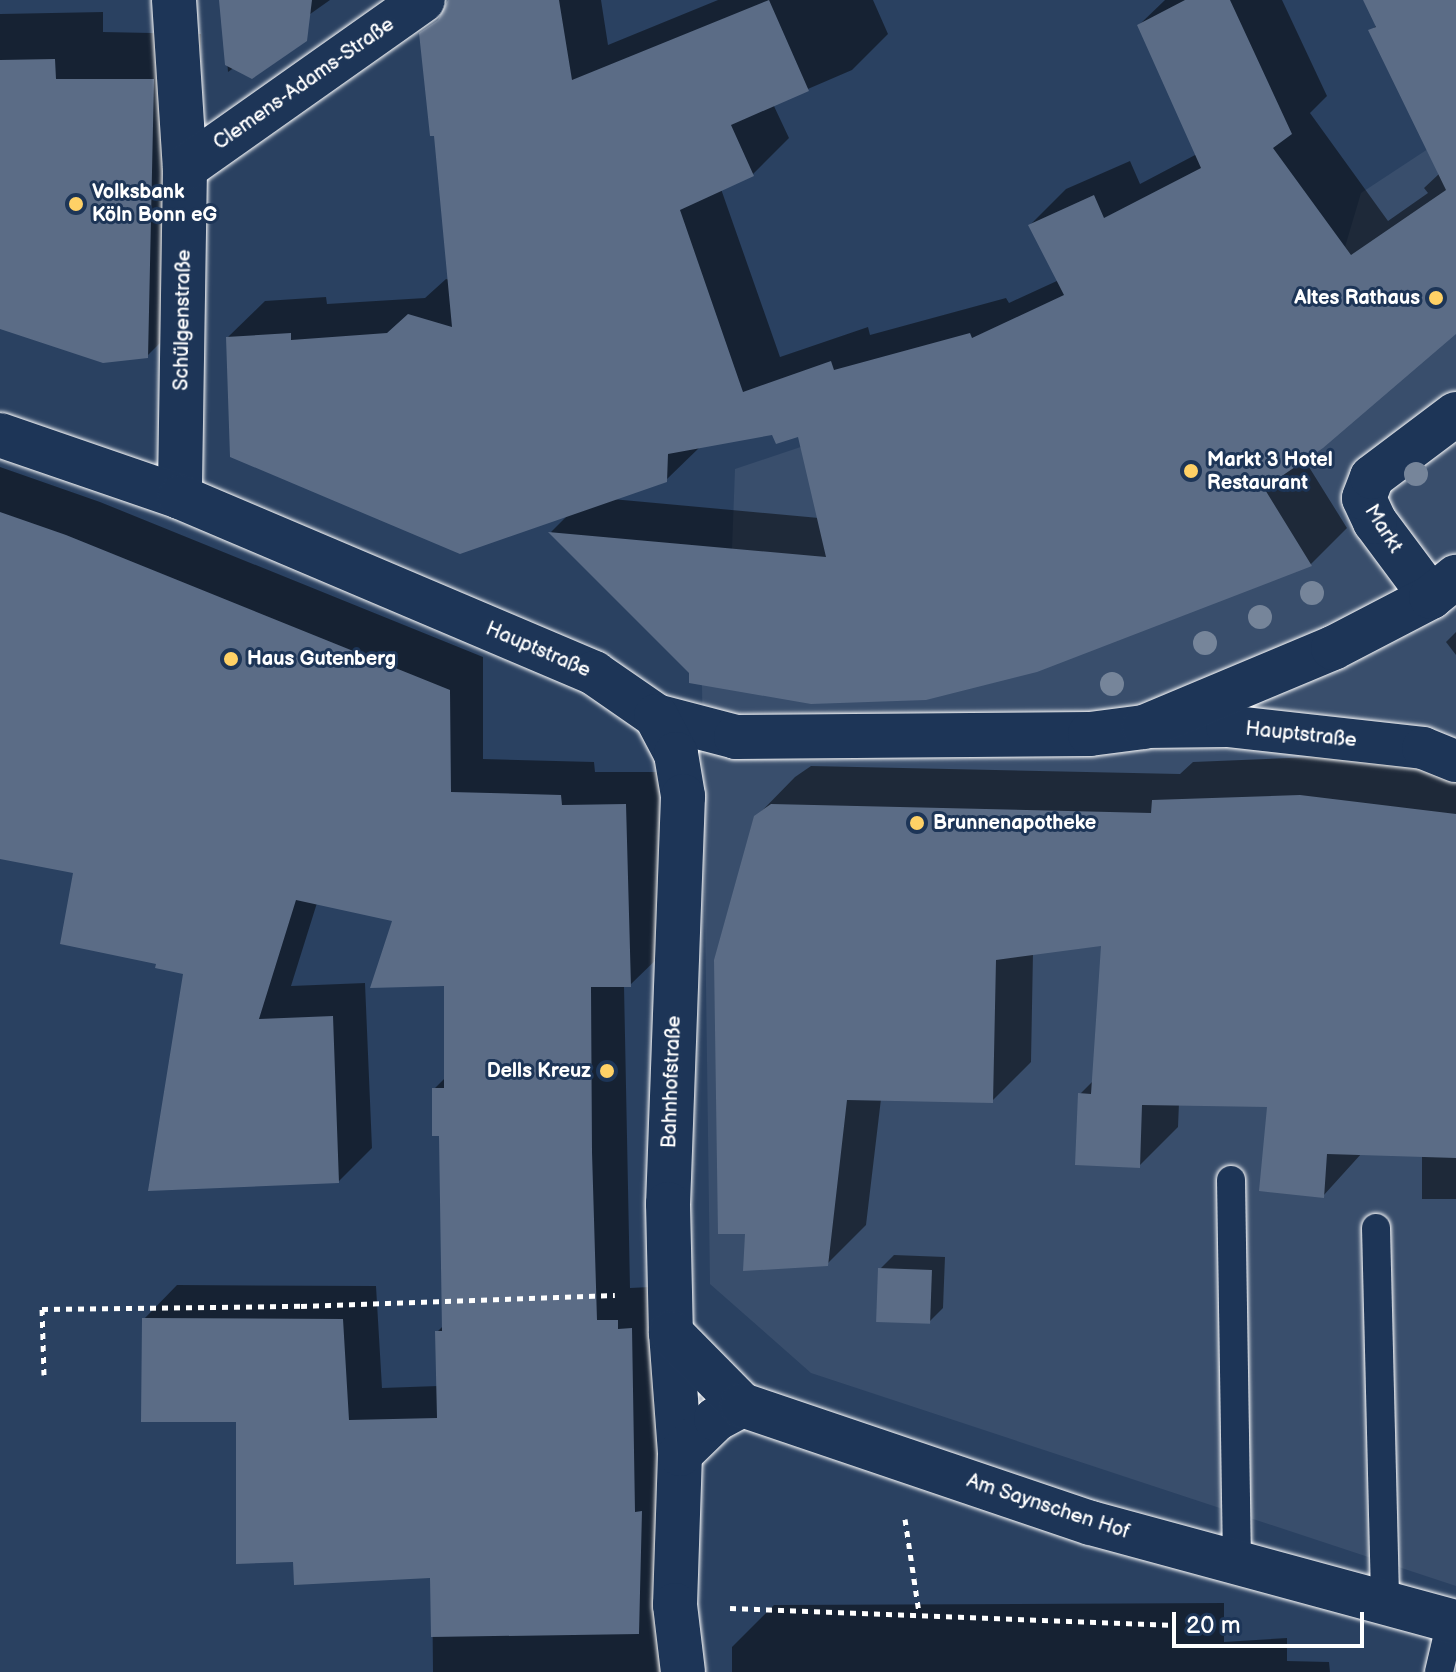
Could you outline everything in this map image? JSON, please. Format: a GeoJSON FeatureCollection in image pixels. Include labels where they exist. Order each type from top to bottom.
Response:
{"type":"FeatureCollection","features":[{"type":"Feature","properties":{"kind":"street","name":"Schülgenstraße"},"geometry":{"type":"LineString","coordinates":[[174,0],[185,168],[180,497]]}},
{"type":"Feature","properties":{"kind":"street","name":"Clemens-Adams-Straße"},"geometry":{"type":"LineString","coordinates":[[185,168],[423,0]]}},
{"type":"Feature","properties":{"kind":"street","name":"Markt"},"geometry":{"type":"LineString","coordinates":[[1443,587],[1375,522],[1364,498],[1372,477],[1456,414]]}},
{"type":"Feature","properties":{"kind":"street","name":"Hauptstraße"},"geometry":{"type":"LineString","coordinates":[[0,435],[180,497],[594,673],[656,716],[736,737],[1090,734],[1144,727],[1227,726],[1423,748],[1456,761]]}},
{"type":"Feature","properties":{"kind":"street","name":"Hauptstraße"},"geometry":{"type":"LineString","coordinates":[[1144,727],[1333,648],[1443,587]]}},
{"type":"Feature","properties":{"kind":"street","name":"Bahnhofstraße"},"geometry":{"type":"LineString","coordinates":[[656,716],[676,754],[683,796],[668,1204],[670,1313],[680,1454],[675,1605],[683,1672]]}},
{"type":"Feature","properties":{"kind":"street","name":"Am Saynschen Hof"},"geometry":{"type":"LineString","coordinates":[[670,1313],[742,1405],[1091,1523],[1454,1621]]}},
{"type":"Feature","properties":{"kind":"street"},"geometry":{"type":"LineString","coordinates":[[680,1454],[716,1419],[742,1405]]}},
{"type":"Feature","properties":{"kind":"lane"},"geometry":{"type":"LineString","coordinates":[[1231,1180],[1237,1563]]}},
{"type":"Feature","properties":{"kind":"lane"},"geometry":{"type":"LineString","coordinates":[[1376,1228],[1385,1603]]}},
{"type":"Feature","properties":{"kind":"lane"},"geometry":{"type":"LineString","coordinates":[[1439,1672],[1454,1621]]}},
{"type":"Feature","properties":{"kind":"path"},"geometry":{"type":"LineString","coordinates":[[44,1375],[42,1309],[316,1306],[670,1313]]}},
{"type":"Feature","properties":{"kind":"path"},"geometry":{"type":"LineString","coordinates":[[898,1459],[919,1613]]}},
{"type":"Feature","properties":{"kind":"path"},"geometry":{"type":"LineString","coordinates":[[675,1605],[1169,1625]]}},
{"type":"Feature","properties":{"kind":"shaded area"},"geometry":{"type":"Polygon","coordinates":[[[1456,135],[1456,1586],[811,1373],[710,1284],[702,685],[732,550],[735,469],[1032,369],[1345,247],[1361,193],[1437,143],[1456,135]]]}},
{"type":"Feature","properties":{"kind":"building"},"geometry":{"type":"Polygon","coordinates":[[[219,0],[312,0],[307,41],[252,79],[225,65],[219,0]]]}},
{"type":"Feature","properties":{"kind":"building"},"geometry":{"type":"Polygon","coordinates":[[[448,0],[559,0],[572,80],[769,0],[809,91],[731,125],[754,176],[680,210],[743,392],[831,361],[834,370],[970,333],[972,338],[1064,295],[1028,225],[1094,195],[1104,218],[1201,168],[1137,25],[1185,0],[1230,0],[1292,134],[1273,148],[1351,255],[1446,190],[1368,30],[1376,27],[1363,0],[1456,0],[1456,334],[1323,448],[1264,488],[1312,566],[1037,672],[926,700],[811,704],[689,683],[689,673],[548,532],[826,557],[798,437],[776,444],[772,435],[668,454],[667,482],[460,554],[230,457],[226,337],[291,333],[291,340],[387,333],[408,314],[452,327],[434,136],[430,136],[419,33],[438,20],[448,0]]]}},
{"type":"Feature","properties":{"kind":"building","name":"Volksbank Köln Bonn eG"},"geometry":{"type":"Polygon","coordinates":[[[55,59],[56,79],[154,79],[148,358],[103,363],[0,329],[0,60],[55,59]]]}},
{"type":"Feature","properties":{"kind":"building"},"geometry":{"type":"Polygon","coordinates":[[[0,512],[66,535],[450,690],[451,792],[561,795],[562,805],[626,804],[631,987],[591,987],[592,1152],[597,1320],[618,1320],[618,1329],[632,1328],[635,1512],[642,1511],[639,1634],[431,1637],[430,1578],[294,1585],[293,1562],[236,1564],[236,1422],[141,1422],[142,1318],[343,1319],[349,1420],[437,1418],[435,1331],[442,1331],[439,1136],[432,1136],[432,1088],[444,1088],[444,986],[370,988],[392,921],[296,900],[259,1019],[333,1016],[339,1183],[148,1191],[183,974],[155,968],[156,964],[60,944],[73,873],[0,859],[0,512]]]}},
{"type":"Feature","properties":{"kind":"building"},"geometry":{"type":"Polygon","coordinates":[[[1300,795],[1456,814],[1456,1158],[1327,1154],[1324,1198],[1259,1191],[1267,1107],[1142,1105],[1140,1168],[1075,1165],[1078,1093],[1091,1094],[1101,946],[996,960],[993,1103],[847,1100],[828,1266],[743,1271],[745,1234],[718,1234],[714,960],[754,816],[771,804],[1151,813],[1152,800],[1300,795]]]}},
{"type":"Feature","properties":{"kind":"building"},"geometry":{"type":"Polygon","coordinates":[[[878,1268],[932,1270],[930,1324],[876,1322],[878,1268]]]}},
{"type":"Feature","properties":{"kind":"place","name":"Volksbank Köln Bonn eG"},"geometry":{"type":"Point","coordinates":[76,204]}},
{"type":"Feature","properties":{"kind":"place","name":"Altes Rathaus"},"geometry":{"type":"Point","coordinates":[1436,298]}},
{"type":"Feature","properties":{"kind":"place","name":"Markt 3 Hotel Restaurant"},"geometry":{"type":"Point","coordinates":[1191,471]}},
{"type":"Feature","properties":{"kind":"place","name":"Haus Gutenberg"},"geometry":{"type":"Point","coordinates":[231,659]}},
{"type":"Feature","properties":{"kind":"place","name":"Brunnenapotheke"},"geometry":{"type":"Point","coordinates":[917,823]}},
{"type":"Feature","properties":{"kind":"place","name":"Dells Kreuz"},"geometry":{"type":"Point","coordinates":[607,1071]}}]}
